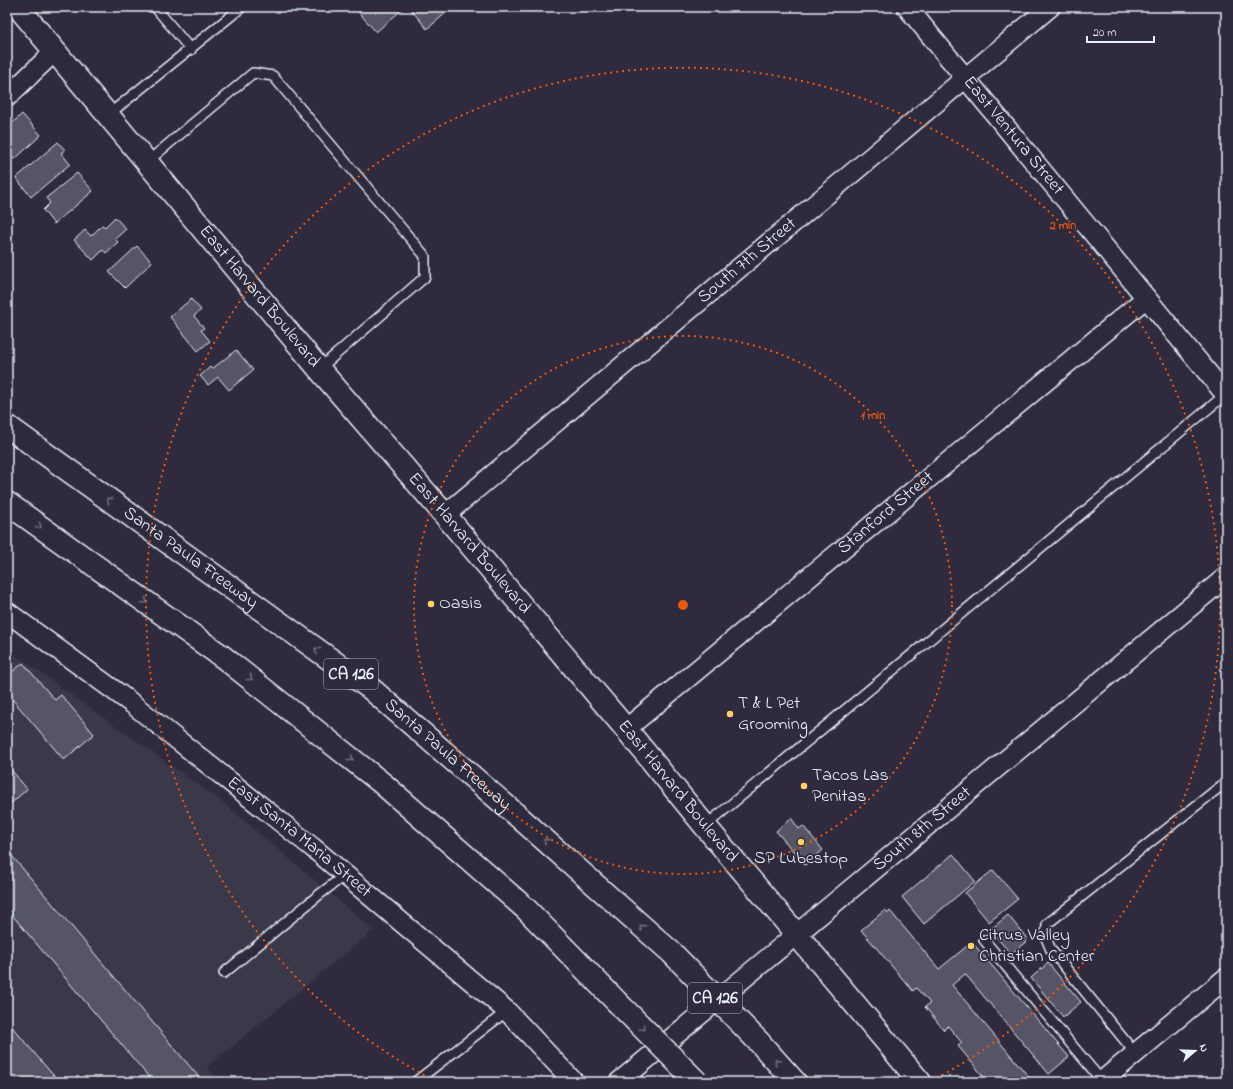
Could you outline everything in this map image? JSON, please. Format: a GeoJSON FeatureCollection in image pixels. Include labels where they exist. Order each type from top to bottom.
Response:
{"type":"FeatureCollection","features":[{"type":"Feature","properties":{"kind":"main road","name":"East Harvard Boulevard"},"geometry":{"type":"LineString","coordinates":[[18,7],[319,369],[626,729],[705,826],[920,1082]]}},
{"type":"Feature","properties":{"kind":"main road","name":"Santa Paula Freeway"},"geometry":{"type":"LineString","coordinates":[[7,426],[370,688],[520,818],[672,953],[759,1042],[795,1082]]}},
{"type":"Feature","properties":{"kind":"main road"},"geometry":{"type":"LineString","coordinates":[[7,503],[223,657],[383,784],[526,909],[697,1082]]}},
{"type":"Feature","properties":{"kind":"street","name":"East Ventura Street"},"geometry":{"type":"LineString","coordinates":[[907,7],[1226,394]]}},
{"type":"Feature","properties":{"kind":"street","name":"South 7th Street"},"geometry":{"type":"LineString","coordinates":[[445,515],[1050,7]]}},
{"type":"Feature","properties":{"kind":"street"},"geometry":{"type":"LineString","coordinates":[[7,98],[55,51]]}},
{"type":"Feature","properties":{"kind":"street","name":"Stanford Street"},"geometry":{"type":"LineString","coordinates":[[626,729],[1146,298]]}},
{"type":"Feature","properties":{"kind":"street","name":"South 8th Street"},"geometry":{"type":"LineString","coordinates":[[619,1082],[798,935],[1226,577]]}},
{"type":"Feature","properties":{"kind":"street","name":"East Santa Maria Street"},"geometry":{"type":"LineString","coordinates":[[7,612],[130,702],[312,847],[507,1011],[574,1082]]}},
{"type":"Feature","properties":{"kind":"street"},"geometry":{"type":"LineString","coordinates":[[1101,1082],[1226,978]]}},
{"type":"Feature","properties":{"kind":"lane"},"geometry":{"type":"LineString","coordinates":[[155,7],[191,50]]}},
{"type":"Feature","properties":{"kind":"lane"},"geometry":{"type":"LineString","coordinates":[[108,116],[242,7]]}},
{"type":"Feature","properties":{"kind":"lane"},"geometry":{"type":"LineString","coordinates":[[147,162],[253,73],[273,76],[425,256],[425,277],[319,369]]}},
{"type":"Feature","properties":{"kind":"lane"},"geometry":{"type":"LineString","coordinates":[[705,826],[1226,394]]}},
{"type":"Feature","properties":{"kind":"lane"},"geometry":{"type":"LineString","coordinates":[[1135,1054],[1051,950],[1046,938],[1047,924],[1226,782]]}},
{"type":"Feature","properties":{"kind":"lane"},"geometry":{"type":"LineString","coordinates":[[224,973],[345,875]]}},
{"type":"Feature","properties":{"kind":"lane"},"geometry":{"type":"LineString","coordinates":[[984,940],[1101,1082]]}},
{"type":"Feature","properties":{"kind":"lane"},"geometry":{"type":"LineString","coordinates":[[415,1082],[507,1011]]}},
{"type":"Feature","properties":{"kind":"shaded area"},"geometry":{"type":"Polygon","coordinates":[[[7,649],[220,800],[374,930],[207,1067],[219,1082],[7,1082],[7,649]]]}},
{"type":"Feature","properties":{"kind":"building"},"geometry":{"type":"Polygon","coordinates":[[[354,7],[405,7],[376,32],[354,7]]]}},
{"type":"Feature","properties":{"kind":"building"},"geometry":{"type":"Polygon","coordinates":[[[409,7],[453,7],[427,29],[409,7]]]}},
{"type":"Feature","properties":{"kind":"building"},"geometry":{"type":"Polygon","coordinates":[[[22,114],[41,135],[15,159],[13,158],[7,163],[7,128],[22,114]]]}},
{"type":"Feature","properties":{"kind":"building"},"geometry":{"type":"Polygon","coordinates":[[[58,142],[65,150],[61,153],[70,164],[31,197],[16,178],[58,142]]]}},
{"type":"Feature","properties":{"kind":"building"},"geometry":{"type":"Polygon","coordinates":[[[77,173],[93,191],[54,224],[43,210],[50,203],[46,198],[77,173]]]}},
{"type":"Feature","properties":{"kind":"building"},"geometry":{"type":"Polygon","coordinates":[[[115,217],[126,229],[115,239],[118,242],[106,253],[103,250],[93,260],[74,240],[85,230],[91,236],[102,225],[105,227],[115,217]]]}},
{"type":"Feature","properties":{"kind":"building"},"geometry":{"type":"Polygon","coordinates":[[[137,246],[152,262],[125,288],[109,272],[137,246]]]}},
{"type":"Feature","properties":{"kind":"building"},"geometry":{"type":"Polygon","coordinates":[[[191,299],[201,310],[194,316],[204,328],[201,330],[210,341],[198,351],[170,317],[191,299]]]}},
{"type":"Feature","properties":{"kind":"building"},"geometry":{"type":"Polygon","coordinates":[[[236,350],[253,370],[229,390],[218,377],[208,385],[200,376],[210,367],[212,369],[236,350]]]}},
{"type":"Feature","properties":{"kind":"building"},"geometry":{"type":"Polygon","coordinates":[[[23,663],[55,700],[61,695],[94,734],[64,760],[7,693],[7,676],[23,663]]]}},
{"type":"Feature","properties":{"kind":"building"},"geometry":{"type":"Polygon","coordinates":[[[7,765],[27,789],[7,807],[7,765]]]}},
{"type":"Feature","properties":{"kind":"building"},"geometry":{"type":"Polygon","coordinates":[[[791,818],[799,829],[803,826],[823,850],[805,865],[776,831],[791,818]]]}},
{"type":"Feature","properties":{"kind":"building"},"geometry":{"type":"Polygon","coordinates":[[[7,850],[203,1082],[153,1082],[7,909],[7,850]]]}},
{"type":"Feature","properties":{"kind":"building"},"geometry":{"type":"Polygon","coordinates":[[[953,854],[975,881],[924,924],[902,897],[953,854]]]}},
{"type":"Feature","properties":{"kind":"building"},"geometry":{"type":"Polygon","coordinates":[[[993,870],[1018,899],[989,922],[965,893],[993,870]]]}},
{"type":"Feature","properties":{"kind":"building"},"geometry":{"type":"Polygon","coordinates":[[[885,910],[888,913],[890,911],[939,969],[972,942],[1069,1057],[1049,1074],[965,974],[952,985],[1033,1082],[988,1082],[958,1046],[962,1043],[948,1026],[944,1030],[925,1007],[930,1003],[916,988],[913,991],[861,930],[885,910]]]}},
{"type":"Feature","properties":{"kind":"building"},"geometry":{"type":"Polygon","coordinates":[[[1008,915],[1028,940],[1011,954],[990,930],[1008,915]]]}},
{"type":"Feature","properties":{"kind":"building"},"geometry":{"type":"Polygon","coordinates":[[[1048,963],[1081,1002],[1063,1017],[1031,978],[1048,963]]]}},
{"type":"Feature","properties":{"kind":"building"},"geometry":{"type":"Polygon","coordinates":[[[7,1021],[59,1082],[11,1082],[7,1078],[7,1021]]]}},
{"type":"Feature","properties":{"kind":"place","name":"Oasis"},"geometry":{"type":"Point","coordinates":[431,604]}},
{"type":"Feature","properties":{"kind":"place","name":"T & L Pet Grooming"},"geometry":{"type":"Point","coordinates":[730,714]}},
{"type":"Feature","properties":{"kind":"place","name":"Tacos Las Penitas"},"geometry":{"type":"Point","coordinates":[804,786]}},
{"type":"Feature","properties":{"kind":"place","name":"SP Lubestop"},"geometry":{"type":"Point","coordinates":[801,842]}},
{"type":"Feature","properties":{"kind":"place","name":"Citrus Valley Christian Center"},"geometry":{"type":"Point","coordinates":[971,946]}}]}
